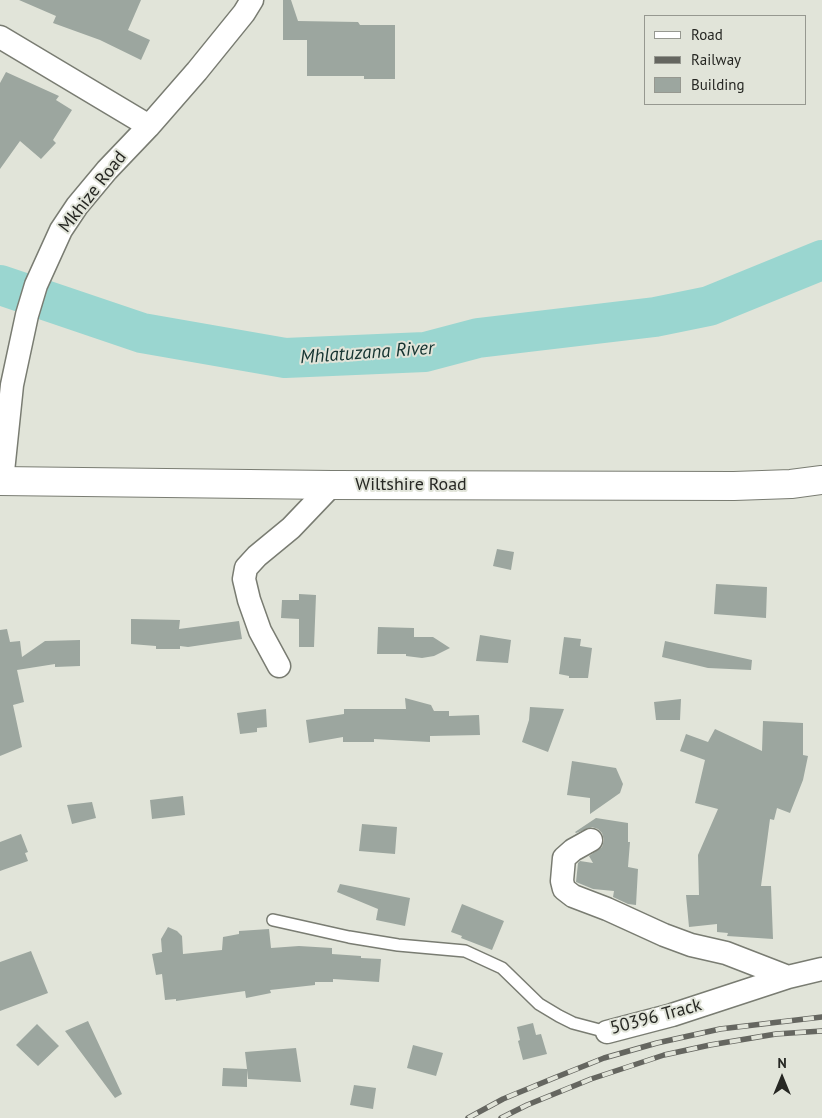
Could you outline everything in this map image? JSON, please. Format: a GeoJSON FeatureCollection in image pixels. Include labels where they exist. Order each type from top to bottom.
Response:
{"type":"FeatureCollection","features":[{"type":"Feature","properties":{"kind":"street","name":"Mkhize Road"},"geometry":{"type":"LineString","coordinates":[[1,481],[9,407],[21,341],[36,285],[61,230],[77,206],[107,170],[197,71],[244,14],[252,0]]}},
{"type":"Feature","properties":{"kind":"street"},"geometry":{"type":"LineString","coordinates":[[0,37],[149,126]]}},
{"type":"Feature","properties":{"kind":"street","name":"Wiltshire Road"},"geometry":{"type":"LineString","coordinates":[[1,481],[332,485],[734,486],[791,484],[822,480]]}},
{"type":"Feature","properties":{"kind":"street"},"geometry":{"type":"LineString","coordinates":[[279,666],[260,631],[249,600],[244,579],[246,568],[257,556],[291,528],[332,485]]}},
{"type":"Feature","properties":{"kind":"street"},"geometry":{"type":"LineString","coordinates":[[591,840],[564,858],[562,881],[564,890],[573,896],[691,945],[726,953],[788,977]]}},
{"type":"Feature","properties":{"kind":"street","name":"50396 Track"},"geometry":{"type":"LineString","coordinates":[[607,1032],[672,1015],[788,977],[822,969]]}},
{"type":"Feature","properties":{"kind":"lane","name":"50396 Track"},"geometry":{"type":"LineString","coordinates":[[273,920],[349,937],[398,945],[465,950],[502,968],[539,1004],[559,1016],[574,1023],[607,1032]]}},
{"type":"Feature","properties":{"kind":"building"},"geometry":{"type":"Polygon","coordinates":[[[19,0],[141,0],[128,30],[150,40],[141,60],[100,40],[53,23],[56,16],[19,0]]]}},
{"type":"Feature","properties":{"kind":"building"},"geometry":{"type":"Polygon","coordinates":[[[283,0],[291,0],[298,21],[395,25],[395,79],[364,79],[364,76],[307,76],[307,40],[283,40],[283,0]]]}},
{"type":"Feature","properties":{"kind":"building"},"geometry":{"type":"Polygon","coordinates":[[[6,72],[59,96],[56,100],[72,110],[53,140],[56,143],[41,159],[20,141],[0,169],[0,83],[6,72]]]}},
{"type":"Feature","properties":{"kind":"building"},"geometry":{"type":"Polygon","coordinates":[[[497,549],[514,552],[511,570],[493,566],[497,549]]]}},
{"type":"Feature","properties":{"kind":"building"},"geometry":{"type":"Polygon","coordinates":[[[716,584],[767,587],[766,618],[714,614],[716,584]]]}},
{"type":"Feature","properties":{"kind":"building"},"geometry":{"type":"Polygon","coordinates":[[[299,594],[316,595],[314,647],[299,647],[299,619],[281,618],[282,600],[299,600],[299,594]]]}},
{"type":"Feature","properties":{"kind":"building"},"geometry":{"type":"Polygon","coordinates":[[[131,619],[180,620],[179,629],[239,621],[242,639],[188,647],[180,646],[180,649],[156,649],[156,646],[131,644],[131,619]]]}},
{"type":"Feature","properties":{"kind":"building"},"geometry":{"type":"Polygon","coordinates":[[[378,627],[414,628],[414,637],[433,637],[450,648],[434,656],[422,658],[406,656],[406,654],[377,654],[378,627]]]}},
{"type":"Feature","properties":{"kind":"building"},"geometry":{"type":"Polygon","coordinates":[[[7,629],[10,642],[20,641],[22,657],[45,641],[80,640],[80,666],[55,667],[55,664],[17,670],[24,702],[13,705],[22,747],[0,756],[0,630],[7,629]]]}},
{"type":"Feature","properties":{"kind":"building"},"geometry":{"type":"Polygon","coordinates":[[[480,635],[511,640],[508,663],[476,661],[480,635]]]}},
{"type":"Feature","properties":{"kind":"building"},"geometry":{"type":"Polygon","coordinates":[[[564,637],[581,639],[580,646],[592,648],[588,678],[569,678],[569,676],[559,674],[564,637]]]}},
{"type":"Feature","properties":{"kind":"building"},"geometry":{"type":"Polygon","coordinates":[[[665,641],[752,660],[751,670],[708,668],[662,657],[665,641]]]}},
{"type":"Feature","properties":{"kind":"building"},"geometry":{"type":"Polygon","coordinates":[[[405,698],[431,705],[434,711],[449,711],[449,716],[479,715],[480,735],[430,736],[430,742],[374,739],[374,742],[343,742],[343,737],[309,743],[306,720],[344,714],[344,709],[406,709],[405,698]]]}},
{"type":"Feature","properties":{"kind":"building"},"geometry":{"type":"Polygon","coordinates":[[[681,699],[680,720],[656,720],[654,702],[681,699]]]}},
{"type":"Feature","properties":{"kind":"building"},"geometry":{"type":"Polygon","coordinates":[[[530,707],[564,709],[548,752],[522,742],[529,720],[530,707]]]}},
{"type":"Feature","properties":{"kind":"building"},"geometry":{"type":"Polygon","coordinates":[[[266,709],[267,727],[257,728],[257,732],[240,734],[237,713],[266,709]]]}},
{"type":"Feature","properties":{"kind":"building"},"geometry":{"type":"Polygon","coordinates":[[[763,721],[803,723],[803,755],[808,756],[803,780],[790,813],[777,808],[774,820],[770,819],[761,886],[771,886],[773,939],[727,936],[728,933],[717,932],[717,924],[689,927],[686,895],[699,895],[698,855],[718,809],[695,803],[705,760],[680,751],[686,734],[708,742],[715,729],[762,751],[763,721]]]}},
{"type":"Feature","properties":{"kind":"building"},"geometry":{"type":"Polygon","coordinates":[[[572,761],[616,768],[623,784],[620,793],[590,814],[590,798],[567,795],[572,761]]]}},
{"type":"Feature","properties":{"kind":"building"},"geometry":{"type":"Polygon","coordinates":[[[183,796],[185,815],[152,819],[150,800],[183,796]]]}},
{"type":"Feature","properties":{"kind":"building"},"geometry":{"type":"Polygon","coordinates":[[[92,802],[96,818],[72,824],[67,805],[92,802]]]}},
{"type":"Feature","properties":{"kind":"building"},"geometry":{"type":"Polygon","coordinates":[[[596,818],[628,823],[628,842],[630,842],[628,867],[638,869],[636,905],[628,904],[613,897],[614,891],[593,889],[576,882],[578,863],[580,861],[593,863],[589,856],[602,847],[604,840],[602,833],[592,827],[575,832],[596,818]]]}},
{"type":"Feature","properties":{"kind":"building"},"geometry":{"type":"Polygon","coordinates":[[[362,824],[397,827],[395,854],[359,851],[362,824]]]}},
{"type":"Feature","properties":{"kind":"building"},"geometry":{"type":"Polygon","coordinates":[[[21,834],[28,852],[25,853],[28,861],[0,871],[0,842],[21,834]]]}},
{"type":"Feature","properties":{"kind":"building"},"geometry":{"type":"Polygon","coordinates":[[[340,884],[410,898],[405,926],[376,920],[378,909],[337,892],[340,884]]]}},
{"type":"Feature","properties":{"kind":"building"},"geometry":{"type":"Polygon","coordinates":[[[462,904],[504,921],[492,950],[451,932],[462,904]]]}},
{"type":"Feature","properties":{"kind":"building"},"geometry":{"type":"Polygon","coordinates":[[[168,927],[177,931],[182,936],[183,954],[222,950],[223,937],[239,934],[239,931],[269,929],[271,948],[299,946],[332,948],[332,954],[381,959],[379,982],[333,979],[333,982],[315,982],[315,985],[270,990],[271,993],[246,998],[245,991],[176,1001],[176,999],[165,1000],[162,974],[156,975],[152,954],[162,952],[161,939],[168,927]]]}},
{"type":"Feature","properties":{"kind":"building"},"geometry":{"type":"Polygon","coordinates":[[[31,951],[48,993],[0,1011],[0,962],[31,951]]]}},
{"type":"Feature","properties":{"kind":"building"},"geometry":{"type":"Polygon","coordinates":[[[88,1021],[122,1094],[115,1098],[65,1031],[88,1021]]]}},
{"type":"Feature","properties":{"kind":"building"},"geometry":{"type":"Polygon","coordinates":[[[533,1023],[536,1035],[541,1034],[547,1054],[523,1060],[518,1041],[520,1040],[517,1027],[533,1023]]]}},
{"type":"Feature","properties":{"kind":"building"},"geometry":{"type":"Polygon","coordinates":[[[37,1024],[59,1046],[38,1066],[16,1045],[37,1024]]]}},
{"type":"Feature","properties":{"kind":"building"},"geometry":{"type":"Polygon","coordinates":[[[413,1045],[443,1053],[436,1076],[407,1068],[413,1045]]]}},
{"type":"Feature","properties":{"kind":"building"},"geometry":{"type":"Polygon","coordinates":[[[296,1048],[301,1082],[248,1079],[247,1070],[247,1087],[222,1086],[223,1068],[247,1069],[245,1052],[296,1048]]]}},
{"type":"Feature","properties":{"kind":"building"},"geometry":{"type":"Polygon","coordinates":[[[354,1085],[376,1088],[373,1109],[350,1105],[354,1085]]]}},
{"type":"Feature","properties":{"kind":"waterway","name":"Mhlatuzana River"},"geometry":{"type":"LineString","coordinates":[[0,285],[142,333],[285,358],[425,352],[478,338],[655,317],[709,306],[822,260]]}},
{"type":"Feature","properties":{"kind":"railway"},"geometry":{"type":"LineString","coordinates":[[468,1118],[503,1099],[604,1058],[657,1043],[720,1029],[822,1017]]}},
{"type":"Feature","properties":{"kind":"railway"},"geometry":{"type":"LineString","coordinates":[[501,1118],[527,1105],[591,1079],[664,1055],[776,1034],[822,1031]]}}]}
